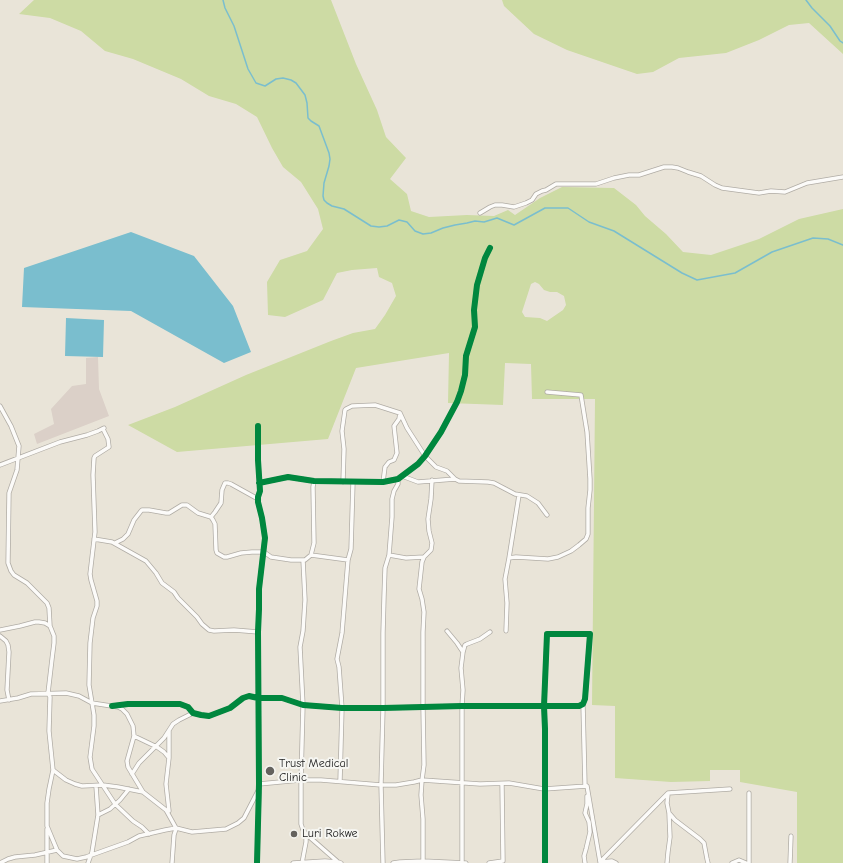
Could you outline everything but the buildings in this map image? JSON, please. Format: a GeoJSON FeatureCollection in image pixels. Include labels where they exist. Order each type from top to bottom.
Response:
{"type":"FeatureCollection","features":[{"type":"Feature","properties":{"kind":"street"},"geometry":{"type":"LineString","coordinates":[[480,213],[495,205],[514,207],[526,203],[532,200],[536,194],[556,184],[596,184],[614,178],[639,175],[664,167],[678,168],[702,176],[722,188],[759,193],[770,191],[785,192],[807,183],[843,177]]}},
{"type":"Feature","properties":{"kind":"street"},"geometry":{"type":"LineString","coordinates":[[259,483],[288,477],[314,481],[383,482],[398,479],[418,464],[441,432],[461,391],[466,356],[475,327],[474,310],[477,285],[485,258],[490,248]]}},
{"type":"Feature","properties":{"kind":"street"},"geometry":{"type":"LineString","coordinates":[[509,558],[558,557],[580,545],[586,539],[588,534],[590,484],[587,432],[581,395],[547,392]]}},
{"type":"Feature","properties":{"kind":"street"},"geometry":{"type":"LineString","coordinates":[[342,482],[344,449],[342,431],[344,412],[346,408],[352,406],[374,405],[400,413],[407,428],[425,456],[436,467],[447,471],[455,479]]}},
{"type":"Feature","properties":{"kind":"street"},"geometry":{"type":"LineString","coordinates":[[0,406],[13,430],[19,446],[17,470],[9,493],[8,563],[10,571],[27,582],[47,603],[49,608],[50,626],[54,636],[48,693],[50,697],[49,731],[53,770],[48,789],[47,803],[47,863]]}},
{"type":"Feature","properties":{"kind":"street"},"geometry":{"type":"LineString","coordinates":[[383,482],[385,467],[394,460],[398,453],[394,426],[399,419],[400,413]]}},
{"type":"Feature","properties":{"kind":"street"},"geometry":{"type":"LineString","coordinates":[[257,863],[259,789],[259,589],[265,538],[258,499],[260,490],[258,426]]}},
{"type":"Feature","properties":{"kind":"street"},"geometry":{"type":"LineString","coordinates":[[0,466],[60,442],[104,429],[109,447],[97,454],[94,458],[93,475],[95,532],[90,574],[97,606],[92,623],[90,649],[89,685],[94,714],[91,763],[92,769],[115,804],[149,834]]}},
{"type":"Feature","properties":{"kind":"street"},"geometry":{"type":"LineString","coordinates":[[402,476],[418,482],[455,479],[459,481],[494,483],[509,492],[519,496],[527,496],[532,499],[538,503],[547,515]]}},
{"type":"Feature","properties":{"kind":"street"},"geometry":{"type":"LineString","coordinates":[[383,863],[381,785],[385,568],[389,555],[392,499],[398,484],[398,479]]}},
{"type":"Feature","properties":{"kind":"street"},"geometry":{"type":"LineString","coordinates":[[423,862],[423,819],[421,794],[424,765],[424,612],[419,589],[422,562],[424,557],[431,550],[432,546],[428,518],[432,480]]}},
{"type":"Feature","properties":{"kind":"street"},"geometry":{"type":"LineString","coordinates":[[115,543],[123,539],[128,534],[135,517],[142,510],[169,513],[182,505],[188,505],[198,513],[211,517],[213,520],[215,524],[215,545],[217,553],[219,554],[227,557],[241,553],[264,552],[271,557],[291,560],[307,559],[311,555],[314,543],[314,481]]}},
{"type":"Feature","properties":{"kind":"street"},"geometry":{"type":"LineString","coordinates":[[340,781],[342,708],[337,659],[342,633],[348,560],[352,538],[353,482]]}},
{"type":"Feature","properties":{"kind":"street"},"geometry":{"type":"LineString","coordinates":[[211,517],[221,503],[222,490],[225,483],[231,484],[258,499]]}},
{"type":"Feature","properties":{"kind":"street"},"geometry":{"type":"LineString","coordinates":[[506,631],[507,603],[505,579],[519,496]]}},
{"type":"Feature","properties":{"kind":"street"},"geometry":{"type":"LineString","coordinates":[[94,539],[115,543],[146,561],[162,583],[174,592],[209,630],[258,632]]}},
{"type":"Feature","properties":{"kind":"street"},"geometry":{"type":"LineString","coordinates":[[311,555],[348,560]]}},
{"type":"Feature","properties":{"kind":"street"},"geometry":{"type":"LineString","coordinates":[[389,555],[406,558],[424,557]]}},
{"type":"Feature","properties":{"kind":"street"},"geometry":{"type":"LineString","coordinates":[[262,564],[271,557]]}},
{"type":"Feature","properties":{"kind":"street"},"geometry":{"type":"LineString","coordinates":[[303,560],[305,600],[303,631],[300,647],[303,705],[301,824],[306,834],[340,862]]}},
{"type":"Feature","properties":{"kind":"street"},"geometry":{"type":"LineString","coordinates":[[0,630],[35,622],[45,623],[50,626]]}},
{"type":"Feature","properties":{"kind":"street"},"geometry":{"type":"LineString","coordinates":[[447,631],[457,642],[463,652]]}},
{"type":"Feature","properties":{"kind":"street"},"geometry":{"type":"LineString","coordinates":[[462,863],[462,706],[464,690],[461,668],[465,645],[480,639],[490,632]]}},
{"type":"Feature","properties":{"kind":"street"},"geometry":{"type":"LineString","coordinates":[[545,863],[544,706],[547,634],[590,634],[586,689],[583,704],[587,804],[585,813],[590,832],[584,856],[585,863]]}},
{"type":"Feature","properties":{"kind":"street"},"geometry":{"type":"LineString","coordinates":[[0,636],[6,641],[9,652],[7,690],[9,700]]}},
{"type":"Feature","properties":{"kind":"street"},"geometry":{"type":"LineString","coordinates":[[0,701],[31,694],[66,693],[79,696],[92,703],[122,709],[127,714],[133,726],[134,736],[128,767],[143,792],[166,810],[176,828],[174,831],[172,863]]}},
{"type":"Feature","properties":{"kind":"street"},"geometry":{"type":"LineString","coordinates":[[112,706],[128,704],[180,704],[188,707],[194,713],[209,716],[230,708],[243,698],[249,696],[258,698],[282,698],[303,705],[342,708],[575,706],[583,704]]}},
{"type":"Feature","properties":{"kind":"street"},"geometry":{"type":"LineString","coordinates":[[132,774],[139,763],[157,747],[176,721],[194,713]]}},
{"type":"Feature","properties":{"kind":"street"},"geometry":{"type":"LineString","coordinates":[[169,730],[169,758],[166,784],[169,814]]}},
{"type":"Feature","properties":{"kind":"street"},"geometry":{"type":"LineString","coordinates":[[134,736],[157,747],[169,758]]}},
{"type":"Feature","properties":{"kind":"street"},"geometry":{"type":"LineString","coordinates":[[53,770],[66,780],[82,786],[103,785],[143,792]]}},
{"type":"Feature","properties":{"kind":"street"},"geometry":{"type":"LineString","coordinates":[[259,784],[301,780],[321,780],[396,785],[422,780],[509,784],[544,789],[586,786]]}},
{"type":"Feature","properties":{"kind":"street"},"geometry":{"type":"LineString","coordinates":[[489,863],[503,861],[502,784]]}},
{"type":"Feature","properties":{"kind":"street"},"geometry":{"type":"LineString","coordinates":[[88,863],[91,855],[98,815],[96,786]]}},
{"type":"Feature","properties":{"kind":"street"},"geometry":{"type":"LineString","coordinates":[[586,786],[600,862]]}},
{"type":"Feature","properties":{"kind":"street"},"geometry":{"type":"LineString","coordinates":[[98,815],[110,809],[129,789]]}},
{"type":"Feature","properties":{"kind":"street"},"geometry":{"type":"LineString","coordinates":[[47,826],[57,850],[63,856],[77,859],[128,842],[139,836],[176,828],[192,832],[226,829],[244,818],[259,789]]}},
{"type":"Feature","properties":{"kind":"street"},"geometry":{"type":"LineString","coordinates":[[600,862],[668,793],[730,789]]}},
{"type":"Feature","properties":{"kind":"street"},"geometry":{"type":"LineString","coordinates":[[748,792],[749,863]]}},
{"type":"Feature","properties":{"kind":"street"},"geometry":{"type":"LineString","coordinates":[[667,863],[670,837],[667,803],[668,793]]}},
{"type":"Feature","properties":{"kind":"street"},"geometry":{"type":"LineString","coordinates":[[669,813],[704,843],[708,863]]}},
{"type":"Feature","properties":{"kind":"street"},"geometry":{"type":"LineString","coordinates":[[302,863],[306,834]]}},
{"type":"Feature","properties":{"kind":"street"},"geometry":{"type":"LineString","coordinates":[[790,863],[791,836]]}},
{"type":"Feature","properties":{"kind":"street"},"geometry":{"type":"LineString","coordinates":[[0,863],[15,857],[35,855],[57,850]]}},
{"type":"Feature","properties":{"kind":"street"},"geometry":{"type":"LineString","coordinates":[[732,863],[739,860],[746,863]]}},
{"type":"Feature","properties":{"kind":"street"},"geometry":{"type":"LineString","coordinates":[[293,863],[325,861],[340,862]]}},
{"type":"Feature","properties":{"kind":"street"},"geometry":{"type":"LineString","coordinates":[[600,862],[612,861],[616,863]]}},
{"type":"Feature","properties":{"kind":"street"},"geometry":{"type":"LineString","coordinates":[[393,863],[466,863]]}},
{"type":"Feature","properties":{"kind":"shaded area"},"geometry":{"type":"Polygon","coordinates":[[[98,357],[99,389],[109,416],[37,444],[34,434],[54,424],[51,409],[72,386],[86,384],[86,358],[98,357]]]}},
{"type":"Feature","properties":{"kind":"green space"},"geometry":{"type":"Polygon","coordinates":[[[34,0],[331,0],[356,64],[377,110],[386,137],[406,158],[390,179],[407,194],[411,211],[429,217],[467,215],[494,216],[508,210],[515,215],[540,198],[562,187],[614,188],[636,205],[645,216],[666,234],[683,252],[711,255],[759,239],[799,219],[843,209],[843,863],[797,863],[797,792],[740,782],[740,770],[710,770],[710,781],[671,782],[615,778],[615,706],[592,705],[595,399],[532,399],[531,364],[505,363],[503,405],[448,403],[449,353],[356,368],[328,439],[177,452],[128,425],[175,407],[246,375],[331,341],[353,333],[375,329],[396,296],[392,283],[379,277],[377,268],[352,270],[337,273],[323,300],[285,317],[268,315],[267,282],[280,260],[307,251],[323,229],[318,209],[301,182],[283,167],[257,117],[236,104],[209,96],[181,79],[133,59],[105,51],[81,31],[50,18],[19,14],[34,0]],[[535,282],[531,284],[522,312],[525,317],[540,318],[547,321],[563,310],[566,305],[564,296],[557,292],[544,290],[535,282]]]}},
{"type":"Feature","properties":{"kind":"green space"},"geometry":{"type":"Polygon","coordinates":[[[502,0],[843,0],[843,54],[809,23],[789,25],[759,40],[726,53],[679,58],[653,72],[637,74],[567,50],[534,34],[504,6],[502,0]]]}},
{"type":"Feature","properties":{"kind":"water"},"geometry":{"type":"Polygon","coordinates":[[[131,232],[194,256],[233,306],[251,352],[224,363],[131,311],[22,307],[24,268],[131,232]]]}},
{"type":"Feature","properties":{"kind":"water"},"geometry":{"type":"Polygon","coordinates":[[[66,318],[104,320],[103,357],[65,356],[66,318]]]}},
{"type":"Feature","properties":{"kind":"waterway"},"geometry":{"type":"LineString","coordinates":[[223,0],[225,8],[234,26],[248,69],[256,83],[265,86],[276,79],[283,78],[296,83],[305,95],[308,118],[319,126],[329,153],[329,166],[324,183],[324,200],[332,206],[344,209],[371,226],[387,226],[399,220],[407,222],[415,231],[423,234],[431,233],[455,225],[475,221],[484,222],[497,218],[514,225],[545,208],[568,208],[589,222],[614,231],[682,273],[697,280],[735,273],[772,252],[813,238],[828,239],[843,245]]}},
{"type":"Feature","properties":{"kind":"waterway"},"geometry":{"type":"LineString","coordinates":[[806,0],[830,26],[843,43]]}},
{"type":"Feature","properties":{"kind":"cycle path"},"geometry":{"type":"LineString","coordinates":[[259,483],[288,477],[314,481],[383,482],[398,479],[418,464],[441,432],[457,402],[461,391],[465,375],[466,356],[475,327],[474,310],[477,285],[485,258],[490,248]]}},
{"type":"Feature","properties":{"kind":"cycle path"},"geometry":{"type":"LineString","coordinates":[[257,863],[259,784],[259,589],[265,538],[258,502],[260,491],[258,426]]}},
{"type":"Feature","properties":{"kind":"cycle path"},"geometry":{"type":"LineString","coordinates":[[112,706],[128,704],[180,704],[188,707],[193,713],[209,716],[230,708],[243,698],[249,696],[258,698],[282,698],[303,705],[342,708],[462,706],[579,706],[583,704],[585,699],[590,634],[547,634],[544,706],[545,729],[545,863]]}},
{"type":"Feature","properties":{"kind":"place","name":"Trust Medical Clinic"},"geometry":{"type":"Point","coordinates":[270,771]}},
{"type":"Feature","properties":{"kind":"place","name":"Luri Rokwe"},"geometry":{"type":"Point","coordinates":[294,834]}}]}
